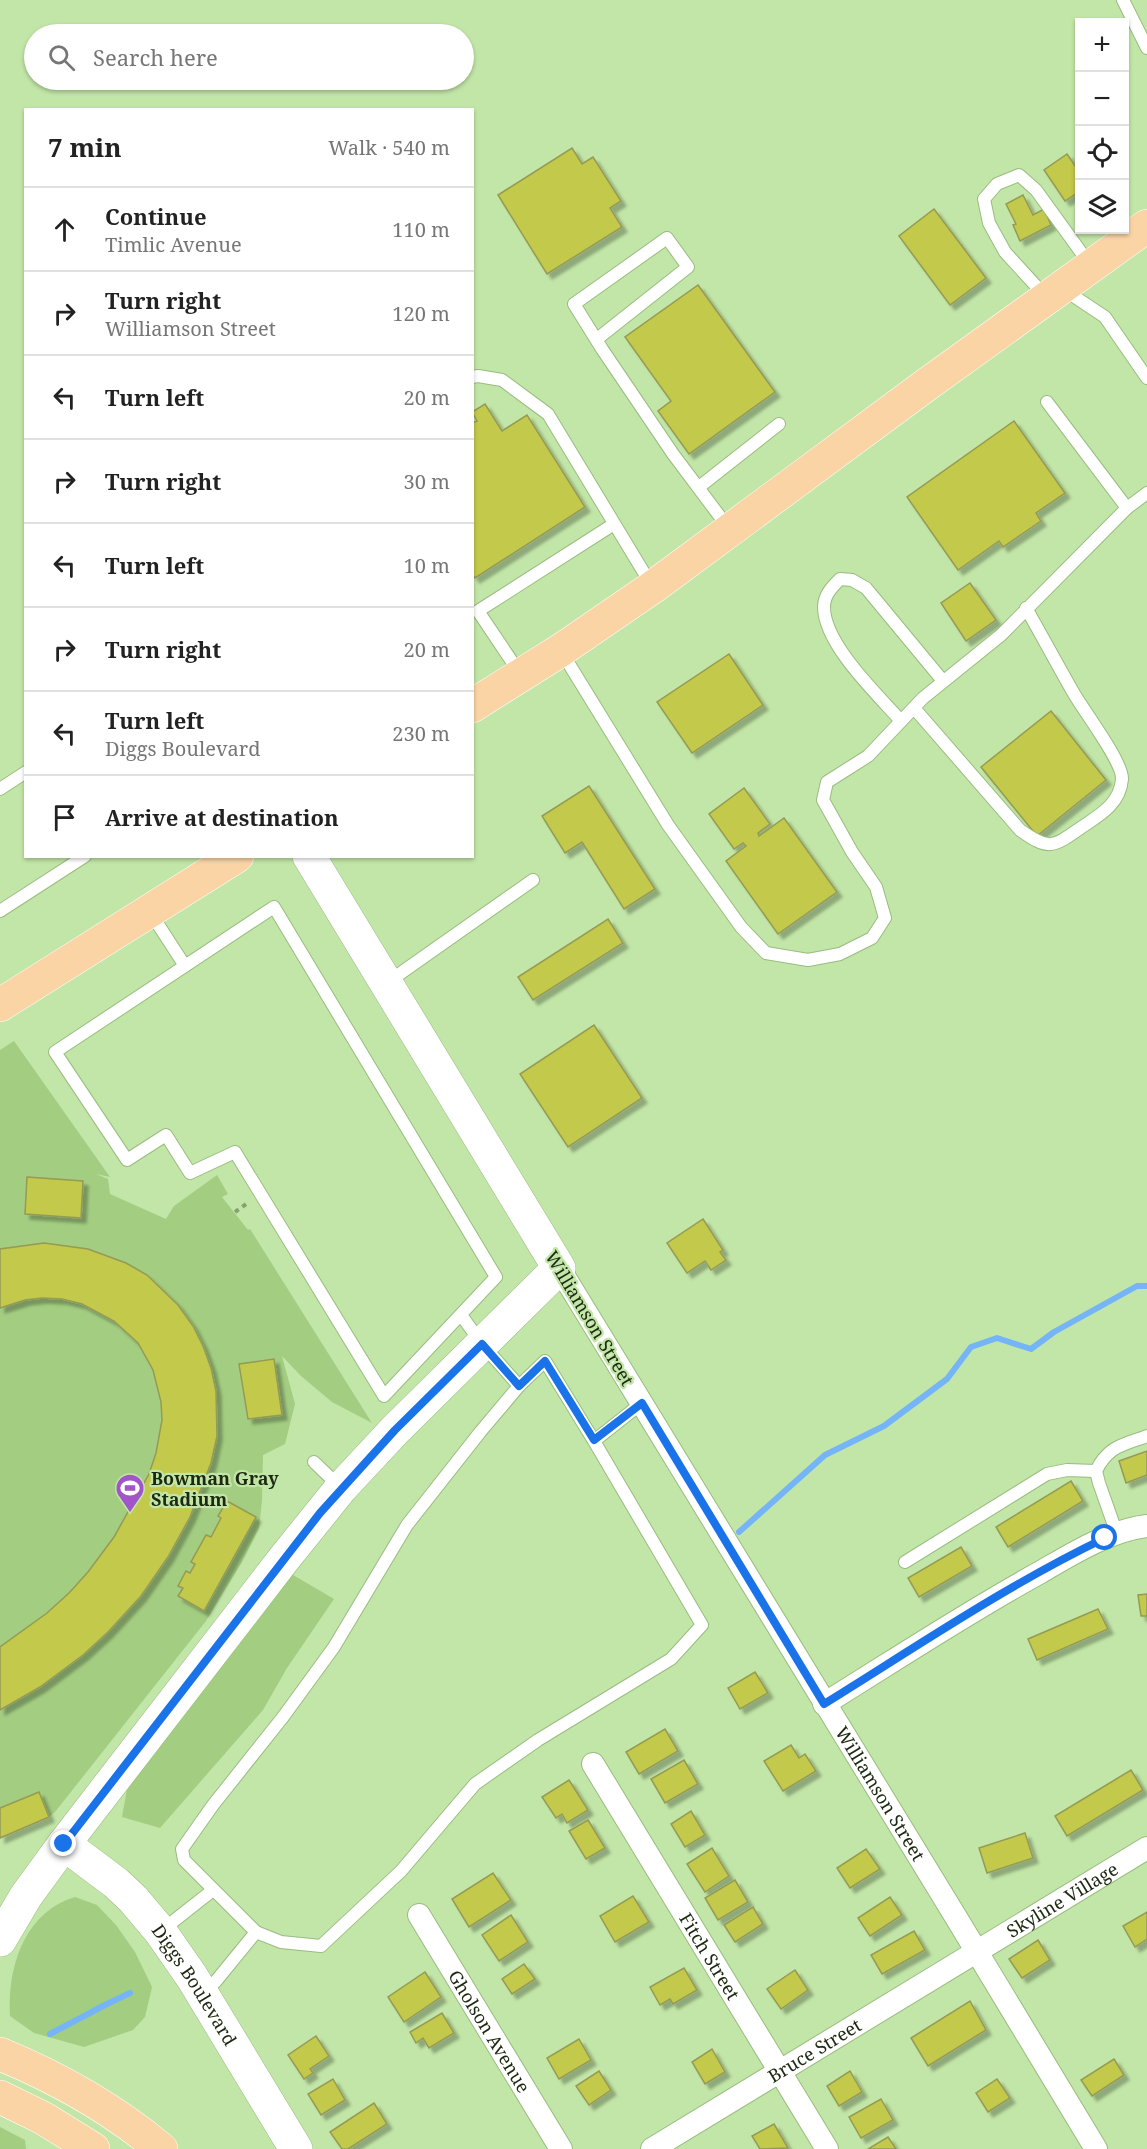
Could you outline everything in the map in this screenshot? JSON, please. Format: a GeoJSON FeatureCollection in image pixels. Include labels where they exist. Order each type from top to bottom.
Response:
{"type":"FeatureCollection","features":[{"type":"Feature","properties":{"kind":"main road"},"geometry":{"type":"LineString","coordinates":[[474,705],[561,650],[653,587],[926,385],[1147,226]]}},
{"type":"Feature","properties":{"kind":"main road"},"geometry":{"type":"LineString","coordinates":[[0,1005],[234,858]]}},
{"type":"Feature","properties":{"kind":"main road"},"geometry":{"type":"LineString","coordinates":[[0,2054],[62,2084],[109,2112],[161,2149]]}},
{"type":"Feature","properties":{"kind":"main road"},"geometry":{"type":"LineString","coordinates":[[0,2097],[43,2118],[93,2149]]}},
{"type":"Feature","properties":{"kind":"street","name":"Williamson Street"},"geometry":{"type":"LineString","coordinates":[[310,858],[824,1704],[978,1951],[1096,2149]]}},
{"type":"Feature","properties":{"kind":"street"},"geometry":{"type":"LineString","coordinates":[[0,1940],[26,1896],[64,1844],[341,1488],[395,1430],[559,1268]]}},
{"type":"Feature","properties":{"kind":"street"},"geometry":{"type":"LineString","coordinates":[[824,1704],[1012,1587],[1073,1553],[1117,1534],[1147,1526]]}},
{"type":"Feature","properties":{"kind":"street","name":"Fitch Street"},"geometry":{"type":"LineString","coordinates":[[593,1764],[827,2149]]}},
{"type":"Feature","properties":{"kind":"street","name":"Diggs Boulevard"},"geometry":{"type":"LineString","coordinates":[[64,1844],[116,1883],[160,1931],[202,1994],[296,2149]]}},
{"type":"Feature","properties":{"kind":"street","name":"Skyline Village"},"geometry":{"type":"LineString","coordinates":[[978,1951],[1147,1848]]}},
{"type":"Feature","properties":{"kind":"street","name":"Gholson Avenue"},"geometry":{"type":"LineString","coordinates":[[418,1915],[561,2149]]}},
{"type":"Feature","properties":{"kind":"street","name":"Bruce Street"},"geometry":{"type":"LineString","coordinates":[[652,2149],[978,1951]]}},
{"type":"Feature","properties":{"kind":"lane"},"geometry":{"type":"LineString","coordinates":[[1123,0],[1147,48]]}},
{"type":"Feature","properties":{"kind":"lane"},"geometry":{"type":"LineString","coordinates":[[1092,267],[1036,190],[1019,175],[997,184],[984,199],[989,223],[1005,252],[1055,293],[1105,317],[1147,378]]}},
{"type":"Feature","properties":{"kind":"lane"},"geometry":{"type":"LineString","coordinates":[[597,339],[688,267],[667,238],[574,304],[597,339],[673,454],[731,531]]}},
{"type":"Feature","properties":{"kind":"lane"},"geometry":{"type":"LineString","coordinates":[[474,377],[501,380],[548,414],[653,587]]}},
{"type":"Feature","properties":{"kind":"lane"},"geometry":{"type":"LineString","coordinates":[[1047,402],[1127,508]]}},
{"type":"Feature","properties":{"kind":"lane"},"geometry":{"type":"LineString","coordinates":[[699,487],[779,424]]}},
{"type":"Feature","properties":{"kind":"lane"},"geometry":{"type":"LineString","coordinates":[[561,650],[668,825],[741,927],[766,953],[808,960],[840,954],[872,938],[885,918],[876,887],[852,852],[823,800],[828,782],[868,756],[914,708],[943,681],[1001,635],[1127,508],[1147,493]]}},
{"type":"Feature","properties":{"kind":"lane"},"geometry":{"type":"LineString","coordinates":[[521,676],[475,606],[614,524]]}},
{"type":"Feature","properties":{"kind":"lane"},"geometry":{"type":"LineString","coordinates":[[901,721],[867,683],[833,638],[824,605],[829,590],[840,579],[852,580],[866,588],[943,681]]}},
{"type":"Feature","properties":{"kind":"lane"},"geometry":{"type":"LineString","coordinates":[[914,708],[1020,830],[1036,842],[1046,846],[1058,844],[1113,805],[1122,778],[1118,764],[1074,694],[1026,608]]}},
{"type":"Feature","properties":{"kind":"lane"},"geometry":{"type":"LineString","coordinates":[[0,789],[24,773]]}},
{"type":"Feature","properties":{"kind":"lane"},"geometry":{"type":"LineString","coordinates":[[0,911],[82,858]]}},
{"type":"Feature","properties":{"kind":"lane"},"geometry":{"type":"LineString","coordinates":[[387,983],[533,880]]}},
{"type":"Feature","properties":{"kind":"lane"},"geometry":{"type":"LineString","coordinates":[[274,907],[496,1277],[461,1315],[384,1396],[235,1152],[190,1173],[166,1135],[127,1160],[55,1052],[274,907]]}},
{"type":"Feature","properties":{"kind":"lane"},"geometry":{"type":"LineString","coordinates":[[150,911],[185,966]]}},
{"type":"Feature","properties":{"kind":"lane"},"geometry":{"type":"LineString","coordinates":[[461,1315],[482,1344],[519,1386]]}},
{"type":"Feature","properties":{"kind":"lane"},"geometry":{"type":"LineString","coordinates":[[545,1361],[702,1624],[671,1659],[538,1740],[475,1784],[401,1871],[321,1946],[281,1942],[256,1932],[184,1860],[182,1849],[334,1647],[407,1525],[519,1386],[545,1361]]}},
{"type":"Feature","properties":{"kind":"lane"},"geometry":{"type":"LineString","coordinates":[[594,1440],[642,1403]]}},
{"type":"Feature","properties":{"kind":"lane"},"geometry":{"type":"LineString","coordinates":[[1117,1534],[1098,1483],[1096,1471],[1106,1454],[1115,1448],[1147,1436]]}},
{"type":"Feature","properties":{"kind":"lane"},"geometry":{"type":"LineString","coordinates":[[314,1462],[341,1488]]}},
{"type":"Feature","properties":{"kind":"lane"},"geometry":{"type":"LineString","coordinates":[[905,1562],[1047,1474],[1067,1470],[1096,1471]]}},
{"type":"Feature","properties":{"kind":"lane"},"geometry":{"type":"LineString","coordinates":[[160,1931],[213,1890]]}},
{"type":"Feature","properties":{"kind":"lane"},"geometry":{"type":"LineString","coordinates":[[202,1994],[216,1981],[256,1932]]}},
{"type":"Feature","properties":{"kind":"green space","name":"Bowman Gray Stadium"},"geometry":{"type":"Polygon","coordinates":[[[14,1041],[110,1177],[96,1174],[108,1179],[110,1194],[166,1219],[174,1206],[217,1175],[228,1194],[222,1197],[248,1230],[250,1229],[372,1423],[332,1402],[301,1376],[282,1356],[295,1404],[285,1444],[263,1455],[259,1528],[242,1562],[206,1621],[55,1812],[49,1817],[0,1838],[0,1050],[14,1041]]]}},
{"type":"Feature","properties":{"kind":"green space"},"geometry":{"type":"Polygon","coordinates":[[[288,1572],[334,1599],[287,1668],[263,1710],[160,1828],[122,1817],[127,1789],[288,1572]]]}},
{"type":"Feature","properties":{"kind":"green space"},"geometry":{"type":"Polygon","coordinates":[[[75,1897],[97,1905],[116,1925],[135,1952],[152,1987],[145,2017],[133,2030],[84,2047],[34,2033],[10,2016],[12,1979],[22,1944],[43,1915],[57,1904],[75,1897]]]}},
{"type":"Feature","properties":{"kind":"green space"},"geometry":{"type":"Polygon","coordinates":[[[0,2127],[25,2140],[26,2149],[0,2149],[0,2127]]]}},
{"type":"Feature","properties":{"kind":"building"},"geometry":{"type":"Polygon","coordinates":[[[572,148],[582,164],[593,157],[621,201],[610,208],[622,227],[547,274],[498,195],[572,148]]]}},
{"type":"Feature","properties":{"kind":"building"},"geometry":{"type":"Polygon","coordinates":[[[1067,154],[1075,166],[1075,194],[1065,201],[1044,170],[1067,154]]]}},
{"type":"Feature","properties":{"kind":"building"},"geometry":{"type":"Polygon","coordinates":[[[1023,195],[1033,215],[1044,209],[1051,225],[1020,241],[1013,225],[1016,224],[1006,204],[1023,195]]]}},
{"type":"Feature","properties":{"kind":"building"},"geometry":{"type":"Polygon","coordinates":[[[934,209],[986,278],[950,305],[899,236],[934,209]]]}},
{"type":"Feature","properties":{"kind":"building"},"geometry":{"type":"Polygon","coordinates":[[[698,285],[775,392],[689,454],[658,411],[671,401],[625,337],[698,285]]]}},
{"type":"Feature","properties":{"kind":"building"},"geometry":{"type":"Polygon","coordinates":[[[485,404],[502,431],[527,415],[585,507],[475,578],[474,422],[477,421],[474,411],[485,404]]]}},
{"type":"Feature","properties":{"kind":"building"},"geometry":{"type":"Polygon","coordinates":[[[1014,421],[1065,493],[1036,513],[1041,521],[1003,547],[999,541],[958,570],[907,497],[1014,421]]]}},
{"type":"Feature","properties":{"kind":"building"},"geometry":{"type":"Polygon","coordinates":[[[970,583],[996,620],[966,641],[941,603],[970,583]]]}},
{"type":"Feature","properties":{"kind":"building"},"geometry":{"type":"Polygon","coordinates":[[[729,654],[763,705],[692,753],[657,702],[729,654]]]}},
{"type":"Feature","properties":{"kind":"building"},"geometry":{"type":"Polygon","coordinates":[[[1051,711],[1106,780],[1037,836],[981,767],[1051,711]]]}},
{"type":"Feature","properties":{"kind":"building"},"geometry":{"type":"Polygon","coordinates":[[[589,786],[655,889],[624,909],[582,842],[565,853],[542,816],[589,786]]]}},
{"type":"Feature","properties":{"kind":"building"},"geometry":{"type":"Polygon","coordinates":[[[744,788],[770,824],[758,833],[759,836],[784,818],[837,892],[778,934],[726,861],[746,846],[743,843],[734,849],[709,814],[744,788]]]}},
{"type":"Feature","properties":{"kind":"building"},"geometry":{"type":"Polygon","coordinates":[[[608,919],[623,943],[533,1000],[518,977],[608,919]]]}},
{"type":"Feature","properties":{"kind":"building"},"geometry":{"type":"Polygon","coordinates":[[[594,1025],[642,1098],[568,1147],[520,1074],[594,1025]]]}},
{"type":"Feature","properties":{"kind":"building"},"geometry":{"type":"Polygon","coordinates":[[[27,1177],[83,1181],[81,1218],[25,1214],[27,1177]]]}},
{"type":"Feature","properties":{"kind":"building"},"geometry":{"type":"Polygon","coordinates":[[[703,1219],[723,1250],[720,1252],[726,1260],[711,1270],[705,1261],[687,1273],[667,1243],[703,1219]]]}},
{"type":"Feature","properties":{"kind":"building"},"geometry":{"type":"Polygon","coordinates":[[[44,1243],[88,1249],[126,1263],[147,1275],[178,1305],[193,1326],[211,1368],[216,1391],[217,1436],[211,1463],[190,1517],[168,1557],[141,1596],[83,1655],[40,1687],[0,1710],[0,1647],[47,1613],[69,1593],[114,1537],[149,1474],[156,1453],[162,1420],[161,1402],[153,1370],[138,1343],[114,1321],[82,1304],[62,1299],[25,1300],[0,1308],[0,1249],[44,1243]]]}},
{"type":"Feature","properties":{"kind":"building"},"geometry":{"type":"Polygon","coordinates":[[[274,1359],[282,1415],[248,1419],[239,1364],[274,1359]]]}},
{"type":"Feature","properties":{"kind":"building"},"geometry":{"type":"Polygon","coordinates":[[[1147,1451],[1147,1475],[1126,1483],[1119,1461],[1147,1451]]]}},
{"type":"Feature","properties":{"kind":"building"},"geometry":{"type":"Polygon","coordinates":[[[1071,1481],[1083,1501],[1008,1547],[996,1527],[1071,1481]]]}},
{"type":"Feature","properties":{"kind":"building"},"geometry":{"type":"Polygon","coordinates":[[[227,1501],[256,1517],[204,1611],[178,1596],[183,1588],[178,1586],[186,1571],[190,1573],[195,1564],[191,1562],[206,1535],[211,1537],[221,1518],[218,1516],[227,1501]]]}},
{"type":"Feature","properties":{"kind":"building"},"geometry":{"type":"Polygon","coordinates":[[[961,1547],[972,1566],[919,1597],[908,1578],[961,1547]]]}},
{"type":"Feature","properties":{"kind":"building"},"geometry":{"type":"Polygon","coordinates":[[[1147,1594],[1147,1616],[1141,1616],[1138,1595],[1147,1594]]]}},
{"type":"Feature","properties":{"kind":"building"},"geometry":{"type":"Polygon","coordinates":[[[1098,1609],[1108,1629],[1037,1660],[1028,1639],[1098,1609]]]}},
{"type":"Feature","properties":{"kind":"building"},"geometry":{"type":"Polygon","coordinates":[[[755,1672],[768,1693],[740,1709],[728,1688],[755,1672]]]}},
{"type":"Feature","properties":{"kind":"building"},"geometry":{"type":"Polygon","coordinates":[[[665,1729],[678,1751],[639,1774],[626,1752],[665,1729]]]}},
{"type":"Feature","properties":{"kind":"building"},"geometry":{"type":"Polygon","coordinates":[[[791,1745],[799,1758],[805,1754],[816,1771],[783,1791],[764,1761],[791,1745]]]}},
{"type":"Feature","properties":{"kind":"building"},"geometry":{"type":"Polygon","coordinates":[[[684,1760],[698,1784],[665,1803],[651,1779],[684,1760]]]}},
{"type":"Feature","properties":{"kind":"building"},"geometry":{"type":"Polygon","coordinates":[[[1131,1770],[1143,1790],[1067,1836],[1055,1816],[1131,1770]]]}},
{"type":"Feature","properties":{"kind":"building"},"geometry":{"type":"Polygon","coordinates":[[[569,1780],[588,1810],[567,1823],[562,1814],[556,1818],[542,1797],[569,1780]]]}},
{"type":"Feature","properties":{"kind":"building"},"geometry":{"type":"Polygon","coordinates":[[[39,1792],[49,1817],[0,1838],[0,1808],[39,1792]]]}},
{"type":"Feature","properties":{"kind":"building"},"geometry":{"type":"Polygon","coordinates":[[[691,1811],[705,1835],[685,1847],[671,1824],[691,1811]]]}},
{"type":"Feature","properties":{"kind":"building"},"geometry":{"type":"Polygon","coordinates":[[[588,1820],[605,1848],[586,1859],[569,1831],[588,1820]]]}},
{"type":"Feature","properties":{"kind":"building"},"geometry":{"type":"Polygon","coordinates":[[[1025,1833],[1033,1858],[987,1873],[979,1848],[1025,1833]]]}},
{"type":"Feature","properties":{"kind":"building"},"geometry":{"type":"Polygon","coordinates":[[[712,1848],[729,1876],[705,1892],[687,1864],[712,1848]]]}},
{"type":"Feature","properties":{"kind":"building"},"geometry":{"type":"Polygon","coordinates":[[[866,1849],[880,1869],[850,1888],[837,1868],[866,1849]]]}},
{"type":"Feature","properties":{"kind":"building"},"geometry":{"type":"Polygon","coordinates":[[[493,1873],[511,1900],[469,1927],[452,1899],[493,1873]]]}},
{"type":"Feature","properties":{"kind":"building"},"geometry":{"type":"Polygon","coordinates":[[[735,1880],[748,1902],[718,1920],[705,1898],[735,1880]]]}},
{"type":"Feature","properties":{"kind":"building"},"geometry":{"type":"Polygon","coordinates":[[[633,1896],[649,1922],[615,1942],[600,1916],[633,1896]]]}},
{"type":"Feature","properties":{"kind":"building"},"geometry":{"type":"Polygon","coordinates":[[[890,1897],[902,1915],[870,1936],[858,1918],[890,1897]]]}},
{"type":"Feature","properties":{"kind":"building"},"geometry":{"type":"Polygon","coordinates":[[[753,1907],[763,1924],[735,1942],[724,1925],[753,1907]]]}},
{"type":"Feature","properties":{"kind":"building"},"geometry":{"type":"Polygon","coordinates":[[[1147,1912],[1147,1939],[1135,1947],[1123,1926],[1147,1912]]]}},
{"type":"Feature","properties":{"kind":"building"},"geometry":{"type":"Polygon","coordinates":[[[511,1915],[528,1942],[499,1961],[482,1935],[511,1915]]]}},
{"type":"Feature","properties":{"kind":"building"},"geometry":{"type":"Polygon","coordinates":[[[914,1931],[925,1950],[882,1974],[871,1955],[914,1931]]]}},
{"type":"Feature","properties":{"kind":"building"},"geometry":{"type":"Polygon","coordinates":[[[1038,1940],[1050,1960],[1022,1978],[1009,1959],[1038,1940]]]}},
{"type":"Feature","properties":{"kind":"building"},"geometry":{"type":"Polygon","coordinates":[[[524,1964],[535,1979],[512,1994],[502,1979],[524,1964]]]}},
{"type":"Feature","properties":{"kind":"building"},"geometry":{"type":"Polygon","coordinates":[[[684,1968],[697,1990],[673,2004],[670,1999],[660,2005],[650,1987],[684,1968]]]}},
{"type":"Feature","properties":{"kind":"building"},"geometry":{"type":"Polygon","coordinates":[[[795,1970],[808,1990],[781,2009],[767,1989],[795,1970]]]}},
{"type":"Feature","properties":{"kind":"building"},"geometry":{"type":"Polygon","coordinates":[[[425,1972],[441,1997],[404,2022],[388,1997],[425,1972]]]}},
{"type":"Feature","properties":{"kind":"building"},"geometry":{"type":"Polygon","coordinates":[[[970,2001],[986,2030],[928,2066],[911,2038],[970,2001]]]}},
{"type":"Feature","properties":{"kind":"building"},"geometry":{"type":"Polygon","coordinates":[[[442,2013],[454,2033],[429,2048],[423,2038],[416,2043],[410,2032],[442,2013]]]}},
{"type":"Feature","properties":{"kind":"building"},"geometry":{"type":"Polygon","coordinates":[[[316,2036],[329,2056],[310,2069],[313,2073],[304,2079],[288,2055],[316,2036]]]}},
{"type":"Feature","properties":{"kind":"building"},"geometry":{"type":"Polygon","coordinates":[[[579,2039],[591,2060],[559,2079],[547,2058],[579,2039]]]}},
{"type":"Feature","properties":{"kind":"building"},"geometry":{"type":"Polygon","coordinates":[[[712,2049],[725,2072],[705,2084],[692,2062],[712,2049]]]}},
{"type":"Feature","properties":{"kind":"building"},"geometry":{"type":"Polygon","coordinates":[[[1114,2059],[1124,2075],[1092,2096],[1081,2080],[1114,2059]]]}},
{"type":"Feature","properties":{"kind":"building"},"geometry":{"type":"Polygon","coordinates":[[[599,2071],[611,2090],[589,2105],[576,2086],[599,2071]]]}},
{"type":"Feature","properties":{"kind":"building"},"geometry":{"type":"Polygon","coordinates":[[[850,2071],[862,2092],[839,2106],[827,2086],[850,2071]]]}},
{"type":"Feature","properties":{"kind":"building"},"geometry":{"type":"Polygon","coordinates":[[[333,2079],[345,2100],[321,2115],[308,2094],[333,2079]]]}},
{"type":"Feature","properties":{"kind":"building"},"geometry":{"type":"Polygon","coordinates":[[[997,2079],[1010,2098],[988,2112],[976,2093],[997,2079]]]}},
{"type":"Feature","properties":{"kind":"building"},"geometry":{"type":"Polygon","coordinates":[[[881,2099],[893,2120],[861,2138],[849,2117],[881,2099]]]}},
{"type":"Feature","properties":{"kind":"building"},"geometry":{"type":"Polygon","coordinates":[[[374,2103],[387,2124],[348,2149],[342,2149],[330,2132],[374,2103]]]}},
{"type":"Feature","properties":{"kind":"building"},"geometry":{"type":"Polygon","coordinates":[[[774,2124],[788,2148],[760,2149],[752,2136],[774,2124]]]}},
{"type":"Feature","properties":{"kind":"building"},"geometry":{"type":"Polygon","coordinates":[[[888,2137],[896,2149],[868,2149],[888,2137]]]}},
{"type":"Feature","properties":{"kind":"waterway"},"geometry":{"type":"LineString","coordinates":[[739,1532],[825,1455],[884,1426],[947,1379],[971,1347],[997,1338],[1031,1349],[1054,1332],[1137,1286],[1147,1286]]}},
{"type":"Feature","properties":{"kind":"waterway"},"geometry":{"type":"LineString","coordinates":[[50,2034],[130,1993]]}},
{"type":"Feature","properties":{"kind":"place","name":"Bowman Gray Stadium"},"geometry":{"type":"Point","coordinates":[130,1514]}},
{"type":"Feature","properties":{"kind":"route"},"geometry":{"type":"LineString","coordinates":[[64,1844],[320,1513],[395,1430],[482,1344],[519,1386],[545,1361],[594,1440],[642,1403],[824,1704],[1012,1587],[1105,1538]]}}]}
